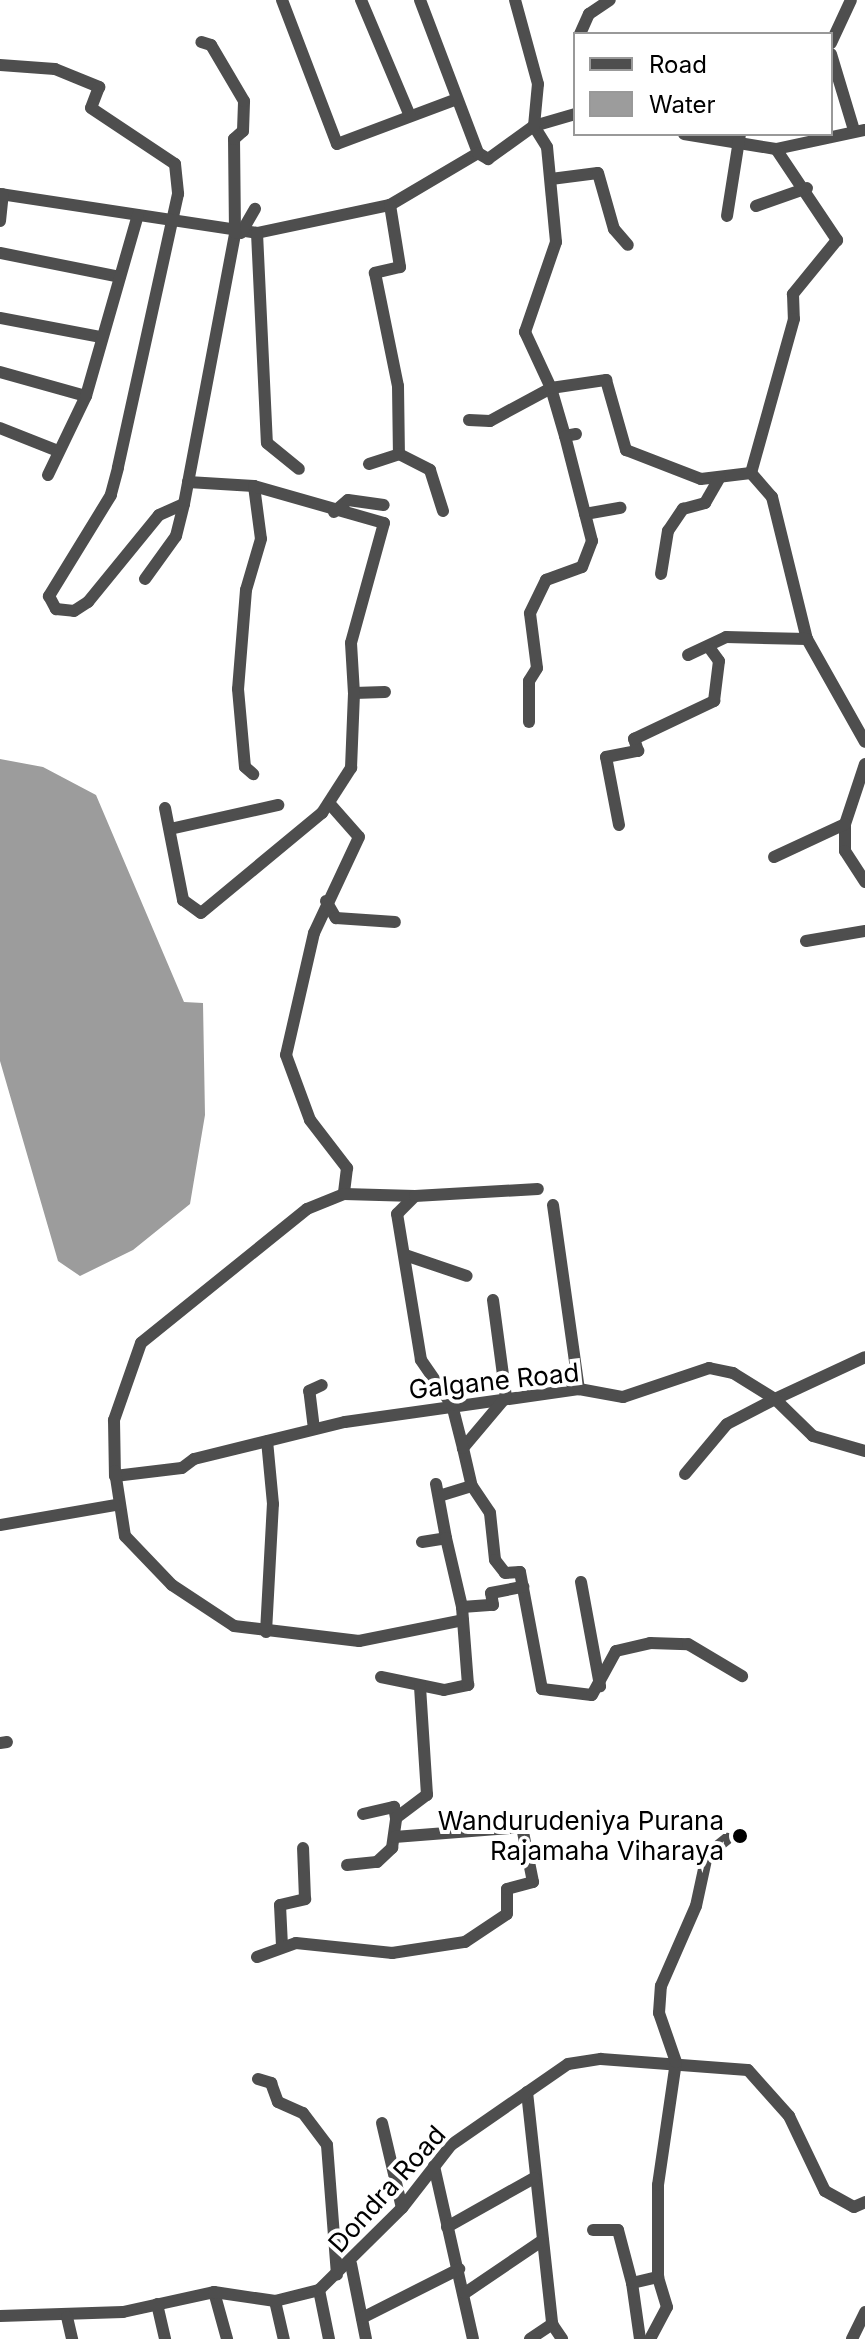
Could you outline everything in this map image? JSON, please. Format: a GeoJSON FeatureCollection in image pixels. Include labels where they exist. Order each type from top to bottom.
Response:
{"type":"FeatureCollection","features":[{"type":"Feature","properties":{"kind":"street"},"geometry":{"type":"LineString","coordinates":[[282,0],[337,144],[454,100]]}},
{"type":"Feature","properties":{"kind":"street"},"geometry":{"type":"LineString","coordinates":[[361,0],[410,116]]}},
{"type":"Feature","properties":{"kind":"street"},"geometry":{"type":"LineString","coordinates":[[420,0],[454,100],[478,153],[488,159],[534,126],[573,115]]}},
{"type":"Feature","properties":{"kind":"street"},"geometry":{"type":"LineString","coordinates":[[515,0],[538,84],[534,126],[547,147],[556,255],[525,332],[571,435],[592,541],[582,567],[546,580],[530,613],[537,668],[529,681],[529,722]]}},
{"type":"Feature","properties":{"kind":"street"},"geometry":{"type":"LineString","coordinates":[[581,32],[589,14],[610,0]]}},
{"type":"Feature","properties":{"kind":"street"},"geometry":{"type":"LineString","coordinates":[[833,39],[851,0]]}},
{"type":"Feature","properties":{"kind":"street"},"geometry":{"type":"LineString","coordinates":[[145,579],[176,536],[238,233],[234,139],[243,131],[244,101],[211,45],[201,42]]}},
{"type":"Feature","properties":{"kind":"street"},"geometry":{"type":"LineString","coordinates":[[833,59],[860,130],[833,134]]}},
{"type":"Feature","properties":{"kind":"street"},"geometry":{"type":"LineString","coordinates":[[0,65],[55,69],[99,87],[91,108],[175,164],[178,194],[115,482],[53,582],[49,596],[56,609],[74,611],[88,602],[159,515],[184,504]]}},
{"type":"Feature","properties":{"kind":"street"},"geometry":{"type":"LineString","coordinates":[[703,136],[740,140],[776,149],[819,136]]}},
{"type":"Feature","properties":{"kind":"street"},"geometry":{"type":"LineString","coordinates":[[727,216],[740,140]]}},
{"type":"Feature","properties":{"kind":"street"},"geometry":{"type":"LineString","coordinates":[[751,473],[794,319],[793,294],[837,240],[807,188],[776,149]]}},
{"type":"Feature","properties":{"kind":"street"},"geometry":{"type":"LineString","coordinates":[[0,221],[2,194],[138,215],[169,224],[257,233],[390,205],[478,153]]}},
{"type":"Feature","properties":{"kind":"street"},"geometry":{"type":"LineString","coordinates":[[551,179],[598,173],[614,229],[628,245]]}},
{"type":"Feature","properties":{"kind":"street"},"geometry":{"type":"LineString","coordinates":[[756,206],[807,188]]}},
{"type":"Feature","properties":{"kind":"street"},"geometry":{"type":"LineString","coordinates":[[390,205],[400,267],[375,273],[398,386],[399,454]]}},
{"type":"Feature","properties":{"kind":"street"},"geometry":{"type":"LineString","coordinates":[[238,233],[255,209]]}},
{"type":"Feature","properties":{"kind":"street"},"geometry":{"type":"LineString","coordinates":[[48,475],[86,396],[138,215]]}},
{"type":"Feature","properties":{"kind":"street"},"geometry":{"type":"LineString","coordinates":[[257,233],[267,443],[299,469]]}},
{"type":"Feature","properties":{"kind":"street"},"geometry":{"type":"LineString","coordinates":[[0,253],[120,277]]}},
{"type":"Feature","properties":{"kind":"street"},"geometry":{"type":"LineString","coordinates":[[0,318],[101,337]]}},
{"type":"Feature","properties":{"kind":"street"},"geometry":{"type":"LineString","coordinates":[[0,372],[86,396]]}},
{"type":"Feature","properties":{"kind":"street"},"geometry":{"type":"LineString","coordinates":[[469,420],[490,421],[551,388],[606,380],[626,450],[701,479],[751,473]]}},
{"type":"Feature","properties":{"kind":"street"},"geometry":{"type":"LineString","coordinates":[[0,428],[58,451]]}},
{"type":"Feature","properties":{"kind":"street"},"geometry":{"type":"LineString","coordinates":[[369,464],[399,454],[430,470],[443,511]]}},
{"type":"Feature","properties":{"kind":"street"},"geometry":{"type":"LineString","coordinates":[[751,473],[772,497],[807,639],[865,742]]}},
{"type":"Feature","properties":{"kind":"street"},"geometry":{"type":"LineString","coordinates":[[661,574],[668,531],[683,509],[705,503],[720,477]]}},
{"type":"Feature","properties":{"kind":"street"},"geometry":{"type":"LineString","coordinates":[[165,808],[183,900],[201,913],[329,803],[351,768],[357,602],[384,523],[334,512],[279,487],[188,482]]}},
{"type":"Feature","properties":{"kind":"street"},"geometry":{"type":"LineString","coordinates":[[253,774],[245,767],[238,689],[246,590],[261,539],[254,486]]}},
{"type":"Feature","properties":{"kind":"street"},"geometry":{"type":"LineString","coordinates":[[334,512],[348,500],[384,505]]}},
{"type":"Feature","properties":{"kind":"street"},"geometry":{"type":"LineString","coordinates":[[585,514],[620,508]]}},
{"type":"Feature","properties":{"kind":"street"},"geometry":{"type":"LineString","coordinates":[[688,655],[711,650],[726,637],[807,639]]}},
{"type":"Feature","properties":{"kind":"street"},"geometry":{"type":"LineString","coordinates":[[619,825],[606,757],[638,751],[634,739],[714,701],[719,661],[711,650]]}},
{"type":"Feature","properties":{"kind":"street"},"geometry":{"type":"LineString","coordinates":[[354,693],[385,692]]}},
{"type":"Feature","properties":{"kind":"street"},"geometry":{"type":"LineString","coordinates":[[865,764],[845,824],[845,851],[865,882]]}},
{"type":"Feature","properties":{"kind":"street"},"geometry":{"type":"LineString","coordinates":[[329,803],[359,837],[326,901],[286,1055],[310,1120],[347,1168],[344,1194]]}},
{"type":"Feature","properties":{"kind":"street"},"geometry":{"type":"LineString","coordinates":[[170,829],[278,805]]}},
{"type":"Feature","properties":{"kind":"street"},"geometry":{"type":"LineString","coordinates":[[774,857],[845,824]]}},
{"type":"Feature","properties":{"kind":"street"},"geometry":{"type":"LineString","coordinates":[[326,901],[336,918],[395,922]]}},
{"type":"Feature","properties":{"kind":"street"},"geometry":{"type":"LineString","coordinates":[[806,941],[865,931]]}},
{"type":"Feature","properties":{"kind":"street"},"geometry":{"type":"LineString","coordinates":[[523,1587],[491,1593],[493,1605],[359,1641],[234,1626],[172,1585],[125,1536],[116,1505],[114,1420],[141,1343],[307,1209],[344,1194],[415,1196],[538,1189]]}},
{"type":"Feature","properties":{"kind":"street"},"geometry":{"type":"LineString","coordinates":[[415,1196],[397,1214],[421,1360],[452,1405],[472,1486],[490,1513],[495,1560],[505,1573],[520,1572],[542,1689],[592,1695],[600,1686],[616,1651],[650,1643],[688,1644],[742,1676]]}},
{"type":"Feature","properties":{"kind":"street"},"geometry":{"type":"LineString","coordinates":[[553,1205],[579,1389]]}},
{"type":"Feature","properties":{"kind":"street"},"geometry":{"type":"LineString","coordinates":[[405,1255],[467,1276]]}},
{"type":"Feature","properties":{"kind":"street"},"geometry":{"type":"LineString","coordinates":[[463,1448],[506,1397],[493,1300]]}},
{"type":"Feature","properties":{"kind":"street"},"geometry":{"type":"LineString","coordinates":[[685,1474],[727,1424],[865,1357]]}},
{"type":"Feature","properties":{"kind":"street"},"geometry":{"type":"LineString","coordinates":[[115,1476],[115,1416],[133,1364]]}},
{"type":"Feature","properties":{"kind":"street","name":"Galgane Road"},"geometry":{"type":"LineString","coordinates":[[115,1476],[182,1468],[194,1459],[314,1429],[452,1405],[579,1389],[623,1397],[709,1368],[733,1373],[775,1399],[813,1436],[865,1451]]}},
{"type":"Feature","properties":{"kind":"street"},"geometry":{"type":"LineString","coordinates":[[314,1429],[309,1391],[322,1385]]}},
{"type":"Feature","properties":{"kind":"street"},"geometry":{"type":"LineString","coordinates":[[266,1632],[273,1504],[267,1441]]}},
{"type":"Feature","properties":{"kind":"street"},"geometry":{"type":"LineString","coordinates":[[381,1677],[420,1686],[468,1685],[462,1614],[437,1490],[472,1486]]}},
{"type":"Feature","properties":{"kind":"street"},"geometry":{"type":"LineString","coordinates":[[0,1525],[116,1505]]}},
{"type":"Feature","properties":{"kind":"street"},"geometry":{"type":"LineString","coordinates":[[422,1542],[446,1538]]}},
{"type":"Feature","properties":{"kind":"street"},"geometry":{"type":"LineString","coordinates":[[581,1582],[600,1686]]}},
{"type":"Feature","properties":{"kind":"street"},"geometry":{"type":"LineString","coordinates":[[396,1818],[427,1795],[420,1686]]}},
{"type":"Feature","properties":{"kind":"street"},"geometry":{"type":"LineString","coordinates":[[347,1865],[377,1862],[394,1837],[394,1807],[363,1814]]}},
{"type":"Feature","properties":{"kind":"street"},"geometry":{"type":"LineString","coordinates":[[257,1957],[282,1946],[392,1953],[465,1942],[507,1914],[507,1889],[533,1882],[522,1827],[394,1837]]}},
{"type":"Feature","properties":{"kind":"street"},"geometry":{"type":"LineString","coordinates":[[650,2339],[667,2307],[658,2277],[658,2185],[676,2062],[659,2013],[661,1986],[696,1906],[707,1855],[727,1839]]}},
{"type":"Feature","properties":{"kind":"street"},"geometry":{"type":"LineString","coordinates":[[282,1946],[280,1905],[305,1899],[303,1848]]}},
{"type":"Feature","properties":{"kind":"street","name":"Dondra Road"},"geometry":{"type":"LineString","coordinates":[[0,2316],[67,2317],[214,2292],[275,2301],[319,2290],[351,2264],[402,2208],[434,2166],[527,2092],[568,2064],[676,2062],[748,2070],[789,2116],[825,2191],[854,2207],[865,2202]]}},
{"type":"Feature","properties":{"kind":"street"},"geometry":{"type":"LineString","coordinates":[[258,2079],[271,2083],[285,2108],[303,2113],[327,2145],[337,2275]]}},
{"type":"Feature","properties":{"kind":"street"},"geometry":{"type":"LineString","coordinates":[[527,2092],[552,2324],[562,2339]]}},
{"type":"Feature","properties":{"kind":"street"},"geometry":{"type":"LineString","coordinates":[[382,2123],[402,2208]]}},
{"type":"Feature","properties":{"kind":"street"},"geometry":{"type":"LineString","coordinates":[[434,2166],[473,2339]]}},
{"type":"Feature","properties":{"kind":"street"},"geometry":{"type":"LineString","coordinates":[[447,2227],[534,2178]]}},
{"type":"Feature","properties":{"kind":"street"},"geometry":{"type":"LineString","coordinates":[[593,2230],[618,2230],[632,2283],[640,2339]]}},
{"type":"Feature","properties":{"kind":"street"},"geometry":{"type":"LineString","coordinates":[[465,2293],[543,2240]]}},
{"type":"Feature","properties":{"kind":"street"},"geometry":{"type":"LineString","coordinates":[[351,2264],[366,2339]]}},
{"type":"Feature","properties":{"kind":"street"},"geometry":{"type":"LineString","coordinates":[[362,2318],[459,2269]]}},
{"type":"Feature","properties":{"kind":"street"},"geometry":{"type":"LineString","coordinates":[[632,2283],[658,2277]]}},
{"type":"Feature","properties":{"kind":"street"},"geometry":{"type":"LineString","coordinates":[[319,2290],[329,2339]]}},
{"type":"Feature","properties":{"kind":"street"},"geometry":{"type":"LineString","coordinates":[[214,2292],[227,2339]]}},
{"type":"Feature","properties":{"kind":"street"},"geometry":{"type":"LineString","coordinates":[[275,2301],[284,2339]]}},
{"type":"Feature","properties":{"kind":"street"},"geometry":{"type":"LineString","coordinates":[[157,2304],[165,2339]]}},
{"type":"Feature","properties":{"kind":"street"},"geometry":{"type":"LineString","coordinates":[[852,2339],[865,2312]]}},
{"type":"Feature","properties":{"kind":"street"},"geometry":{"type":"LineString","coordinates":[[67,2317],[72,2339]]}},
{"type":"Feature","properties":{"kind":"street"},"geometry":{"type":"LineString","coordinates":[[530,2339],[552,2324]]}},
{"type":"Feature","properties":{"kind":"water"},"geometry":{"type":"Polygon","coordinates":[[[0,759],[43,767],[96,795],[184,1002],[203,1003],[205,1115],[190,1204],[133,1250],[80,1276],[58,1261],[0,1061],[0,759]]]}},
{"type":"Feature","properties":{"kind":"place","name":"Wandurudeniya Purana Rajamaha Viharaya"},"geometry":{"type":"Point","coordinates":[740,1836]}}]}
